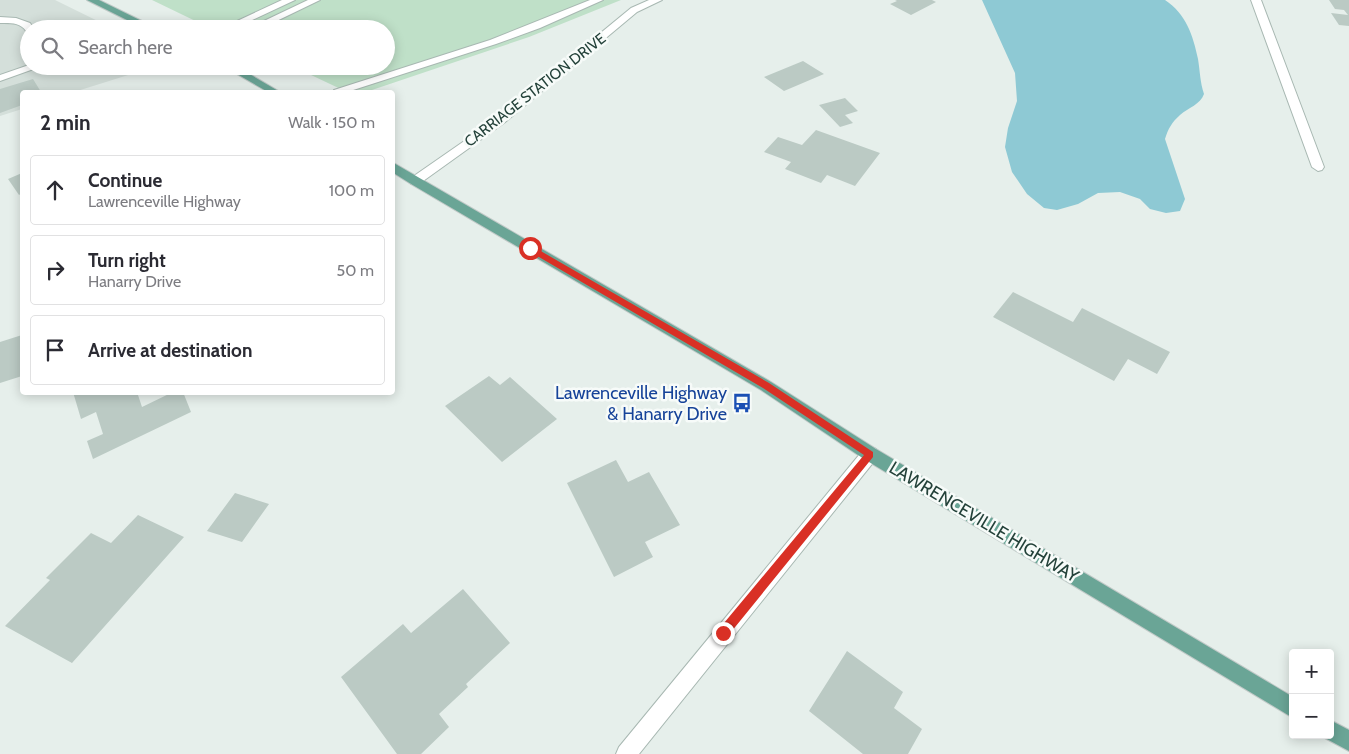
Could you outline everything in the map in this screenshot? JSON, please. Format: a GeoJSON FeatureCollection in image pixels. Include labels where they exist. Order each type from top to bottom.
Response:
{"type":"FeatureCollection","features":[{"type":"Feature","properties":{"kind":"main road"},"geometry":{"type":"LineString","coordinates":[[92,0],[134,20]]}},
{"type":"Feature","properties":{"kind":"main road"},"geometry":{"type":"LineString","coordinates":[[244,75],[271,90]]}},
{"type":"Feature","properties":{"kind":"main road","name":"LAWRENCEVILLE HIGHWAY"},"geometry":{"type":"LineString","coordinates":[[395,168],[766,386],[870,454],[1289,706]]}},
{"type":"Feature","properties":{"kind":"main road"},"geometry":{"type":"LineString","coordinates":[[1334,732],[1349,741]]}},
{"type":"Feature","properties":{"kind":"street"},"geometry":{"type":"LineString","coordinates":[[245,20],[290,0]]}},
{"type":"Feature","properties":{"kind":"street"},"geometry":{"type":"LineString","coordinates":[[272,20],[315,0]]}},
{"type":"Feature","properties":{"kind":"street"},"geometry":{"type":"LineString","coordinates":[[395,74],[493,42],[598,0]]}},
{"type":"Feature","properties":{"kind":"street","name":"CARRIAGE STATION DRIVE"},"geometry":{"type":"LineString","coordinates":[[415,181],[500,121],[634,10],[657,0]]}},
{"type":"Feature","properties":{"kind":"street"},"geometry":{"type":"LineString","coordinates":[[1256,0],[1318,167]]}},
{"type":"Feature","properties":{"kind":"street"},"geometry":{"type":"LineString","coordinates":[[0,20],[20,22]]}},
{"type":"Feature","properties":{"kind":"street"},"geometry":{"type":"LineString","coordinates":[[0,78],[20,72]]}},
{"type":"Feature","properties":{"kind":"street"},"geometry":{"type":"LineString","coordinates":[[344,90],[391,75]]}},
{"type":"Feature","properties":{"kind":"street"},"geometry":{"type":"LineString","coordinates":[[626,754],[870,454]]}},
{"type":"Feature","properties":{"kind":"shaded area"},"geometry":{"type":"Polygon","coordinates":[[[0,0],[55,0],[96,20],[20,20],[20,75],[128,75],[80,90],[20,90],[20,110],[0,116],[0,0]]]}},
{"type":"Feature","properties":{"kind":"green space"},"geometry":{"type":"Polygon","coordinates":[[[152,0],[621,0],[529,37],[372,90],[343,90],[311,75],[395,75],[395,20],[193,20],[152,0]]]}},
{"type":"Feature","properties":{"kind":"water"},"geometry":{"type":"Polygon","coordinates":[[[982,0],[1165,0],[1178,12],[1183,18],[1194,42],[1204,94],[1197,103],[1175,120],[1165,139],[1185,199],[1180,211],[1166,213],[1150,209],[1140,199],[1120,192],[1098,193],[1078,204],[1057,210],[1044,208],[1027,194],[1012,172],[1005,147],[1008,128],[1017,101],[1015,73],[982,0]]]}},
{"type":"Feature","properties":{"kind":"building"},"geometry":{"type":"Polygon","coordinates":[[[895,0],[932,0],[936,2],[911,15],[890,4],[897,1],[895,0]]]}},
{"type":"Feature","properties":{"kind":"building"},"geometry":{"type":"Polygon","coordinates":[[[1329,0],[1349,0],[1349,26],[1339,25],[1331,13],[1348,15],[1344,10],[1335,9],[1329,0]]]}},
{"type":"Feature","properties":{"kind":"building"},"geometry":{"type":"Polygon","coordinates":[[[803,61],[824,74],[784,91],[764,77],[803,61]]]}},
{"type":"Feature","properties":{"kind":"building"},"geometry":{"type":"Polygon","coordinates":[[[33,79],[40,90],[20,90],[20,106],[0,113],[0,89],[33,79]]]}},
{"type":"Feature","properties":{"kind":"building"},"geometry":{"type":"Polygon","coordinates":[[[845,98],[858,111],[845,115],[853,123],[840,127],[819,105],[845,98]]]}},
{"type":"Feature","properties":{"kind":"building"},"geometry":{"type":"Polygon","coordinates":[[[816,130],[880,153],[855,186],[827,175],[821,183],[785,169],[791,162],[764,152],[778,137],[802,145],[816,130]]]}},
{"type":"Feature","properties":{"kind":"building"},"geometry":{"type":"Polygon","coordinates":[[[20,174],[20,194],[19,195],[8,179],[20,174]]]}},
{"type":"Feature","properties":{"kind":"building"},"geometry":{"type":"Polygon","coordinates":[[[1013,292],[1073,322],[1082,308],[1170,352],[1157,374],[1128,359],[1114,381],[993,317],[1013,292]]]}},
{"type":"Feature","properties":{"kind":"building"},"geometry":{"type":"Polygon","coordinates":[[[20,336],[20,377],[0,383],[0,342],[20,336]]]}},
{"type":"Feature","properties":{"kind":"building"},"geometry":{"type":"Polygon","coordinates":[[[489,376],[500,385],[510,377],[557,419],[502,462],[445,406],[489,376]]]}},
{"type":"Feature","properties":{"kind":"building"},"geometry":{"type":"Polygon","coordinates":[[[74,395],[138,395],[142,407],[167,395],[184,395],[191,412],[93,459],[87,441],[103,434],[96,412],[81,419],[74,395]]]}},
{"type":"Feature","properties":{"kind":"building"},"geometry":{"type":"Polygon","coordinates":[[[616,460],[628,482],[649,472],[680,525],[645,542],[653,557],[614,577],[567,483],[616,460]]]}},
{"type":"Feature","properties":{"kind":"building"},"geometry":{"type":"Polygon","coordinates":[[[235,493],[269,504],[242,542],[207,531],[235,493]]]}},
{"type":"Feature","properties":{"kind":"building"},"geometry":{"type":"Polygon","coordinates":[[[138,515],[184,537],[72,663],[5,626],[50,580],[46,578],[91,533],[111,543],[138,515]]]}},
{"type":"Feature","properties":{"kind":"building"},"geometry":{"type":"Polygon","coordinates":[[[463,589],[510,643],[466,684],[468,687],[439,714],[449,727],[421,754],[397,754],[341,677],[403,624],[411,633],[463,589]]]}},
{"type":"Feature","properties":{"kind":"building"},"geometry":{"type":"Polygon","coordinates":[[[847,651],[903,692],[894,708],[922,729],[908,754],[863,754],[809,711],[847,651]]]}},
{"type":"Feature","properties":{"kind":"place","name":"Lawrenceville Highway & Hanarry Drive"},"geometry":{"type":"Point","coordinates":[742,403]}},
{"type":"Feature","properties":{"kind":"route"},"geometry":{"type":"LineString","coordinates":[[530,248],[766,386],[870,454],[723,633]]}}]}
